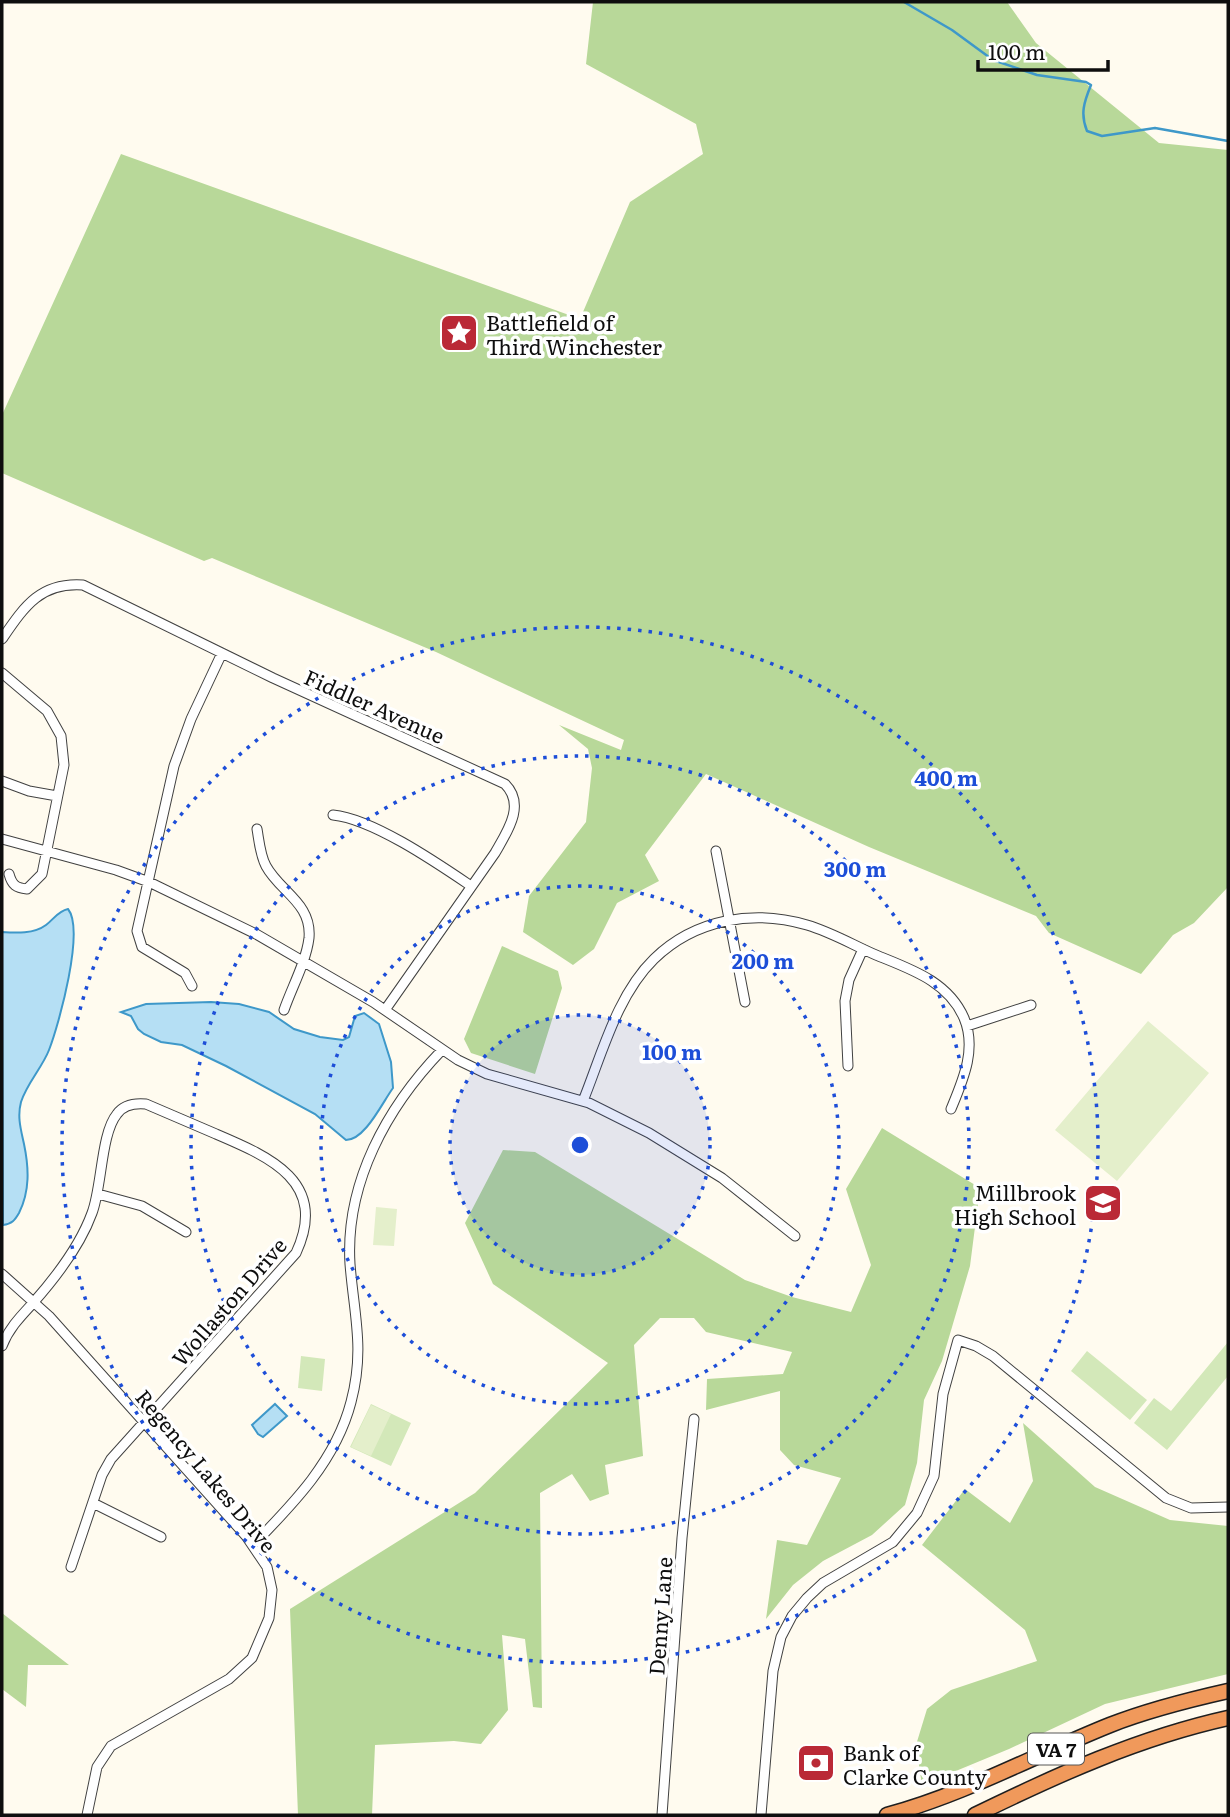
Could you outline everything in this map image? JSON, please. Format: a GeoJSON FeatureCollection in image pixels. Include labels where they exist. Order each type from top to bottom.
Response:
{"type":"FeatureCollection","features":[{"type":"Feature","properties":{"kind":"highway","name":"VA 7"},"geometry":{"type":"LineString","coordinates":[[887,1815],[954,1794],[1113,1724],[1228,1691]]}},
{"type":"Feature","properties":{"kind":"highway","name":"VA 7"},"geometry":{"type":"LineString","coordinates":[[975,1815],[1099,1757],[1175,1731],[1228,1718]]}},
{"type":"Feature","properties":{"kind":"street","name":"Fiddler Avenue"},"geometry":{"type":"LineString","coordinates":[[2,639],[34,598],[52,588],[68,584],[83,586],[505,783],[515,801],[512,819],[495,853],[385,1010]]}},
{"type":"Feature","properties":{"kind":"street"},"geometry":{"type":"LineString","coordinates":[[192,986],[185,973],[142,947],[137,930],[181,742],[222,653]]}},
{"type":"Feature","properties":{"kind":"street"},"geometry":{"type":"LineString","coordinates":[[2,673],[47,711],[61,736],[64,765],[42,874],[27,889],[13,884],[9,874]]}},
{"type":"Feature","properties":{"kind":"street"},"geometry":{"type":"LineString","coordinates":[[2,781],[29,791],[57,796]]}},
{"type":"Feature","properties":{"kind":"street"},"geometry":{"type":"LineString","coordinates":[[333,815],[365,824],[431,860],[471,886]]}},
{"type":"Feature","properties":{"kind":"street"},"geometry":{"type":"LineString","coordinates":[[257,829],[266,866],[300,903],[308,918],[309,938],[284,1010]]}},
{"type":"Feature","properties":{"kind":"street"},"geometry":{"type":"LineString","coordinates":[[2,839],[116,870],[149,882],[245,929],[303,960],[385,1010],[442,1050],[487,1074],[583,1101],[649,1133],[695,1160],[749,1198],[795,1236]]}},
{"type":"Feature","properties":{"kind":"street"},"geometry":{"type":"LineString","coordinates":[[716,851],[745,1002]]}},
{"type":"Feature","properties":{"kind":"street"},"geometry":{"type":"LineString","coordinates":[[583,1101],[619,1013],[642,973],[660,954],[705,926],[760,916],[811,926],[940,985],[958,1006],[969,1037],[968,1062],[951,1110]]}},
{"type":"Feature","properties":{"kind":"street"},"geometry":{"type":"LineString","coordinates":[[848,1066],[847,989],[863,949]]}},
{"type":"Feature","properties":{"kind":"street"},"geometry":{"type":"LineString","coordinates":[[967,1026],[1031,1005]]}},
{"type":"Feature","properties":{"kind":"street"},"geometry":{"type":"LineString","coordinates":[[253,1545],[278,1520],[321,1468],[338,1437],[351,1403],[359,1344],[350,1263],[351,1229],[361,1177],[375,1144],[414,1083],[442,1050]]}},
{"type":"Feature","properties":{"kind":"street","name":"Wollaston Drive"},"geometry":{"type":"LineString","coordinates":[[2,1346],[12,1326],[78,1244],[98,1194],[113,1119],[123,1108],[137,1103],[146,1104],[265,1156],[290,1175],[302,1198],[305,1223],[296,1253],[144,1422]]}},
{"type":"Feature","properties":{"kind":"street"},"geometry":{"type":"LineString","coordinates":[[98,1194],[142,1206],[186,1231]]}},
{"type":"Feature","properties":{"kind":"street","name":"Regency Lakes Drive"},"geometry":{"type":"LineString","coordinates":[[2,1274],[34,1301],[253,1545],[267,1567],[272,1590],[269,1618],[251,1658],[229,1679],[111,1746],[97,1767],[87,1815]]}},
{"type":"Feature","properties":{"kind":"street"},"geometry":{"type":"LineString","coordinates":[[761,1815],[773,1671],[780,1637],[792,1616],[815,1590],[835,1575],[893,1542],[917,1513],[934,1476],[943,1394],[958,1340],[993,1356],[1166,1498],[1191,1508],[1228,1507]]}},
{"type":"Feature","properties":{"kind":"street","name":"Denny Lane"},"geometry":{"type":"LineString","coordinates":[[662,1815],[682,1538],[694,1419]]}},
{"type":"Feature","properties":{"kind":"street"},"geometry":{"type":"LineString","coordinates":[[71,1567],[111,1460],[144,1422]]}},
{"type":"Feature","properties":{"kind":"street"},"geometry":{"type":"LineString","coordinates":[[93,1503],[161,1537]]}},
{"type":"Feature","properties":{"kind":"green space"},"geometry":{"type":"Polygon","coordinates":[[[593,2],[1007,2],[1036,43],[1159,143],[1228,150],[1228,887],[1194,923],[1173,935],[1141,974],[1049,933],[1036,916],[869,847],[706,774],[645,855],[659,881],[617,903],[594,949],[573,965],[523,932],[529,896],[586,822],[592,768],[588,749],[559,725],[621,750],[624,740],[436,652],[212,558],[204,561],[2,473],[2,415],[121,154],[580,319],[630,202],[703,154],[696,124],[586,64],[593,2]]]}},
{"type":"Feature","properties":{"kind":"green space"},"geometry":{"type":"Polygon","coordinates":[[[502,946],[558,971],[562,988],[535,1074],[471,1053],[464,1039],[502,946]]]}},
{"type":"Feature","properties":{"kind":"green space"},"geometry":{"type":"Polygon","coordinates":[[[1148,1021],[1209,1073],[1117,1181],[1055,1130],[1148,1021]]]}},
{"type":"Feature","properties":{"kind":"green space"},"geometry":{"type":"Polygon","coordinates":[[[882,1128],[980,1188],[970,1266],[942,1361],[924,1400],[917,1463],[905,1505],[872,1535],[823,1561],[793,1585],[766,1619],[777,1540],[807,1545],[841,1478],[794,1465],[780,1450],[780,1391],[706,1410],[707,1379],[783,1374],[792,1352],[706,1332],[694,1318],[660,1318],[634,1345],[643,1456],[605,1465],[609,1494],[590,1501],[572,1474],[540,1493],[542,1708],[533,1707],[525,1639],[502,1635],[508,1710],[481,1744],[454,1741],[375,1745],[372,1815],[298,1815],[290,1609],[475,1493],[608,1363],[493,1284],[465,1223],[503,1150],[535,1152],[745,1280],[792,1297],[851,1312],[871,1265],[846,1189],[882,1128]]]}},
{"type":"Feature","properties":{"kind":"green space"},"geometry":{"type":"Polygon","coordinates":[[[376,1207],[397,1209],[394,1246],[373,1245],[376,1207]]]}},
{"type":"Feature","properties":{"kind":"green space"},"geometry":{"type":"Polygon","coordinates":[[[1228,1342],[1228,1376],[1167,1450],[1134,1423],[1154,1398],[1171,1411],[1228,1342]]]}},
{"type":"Feature","properties":{"kind":"green space"},"geometry":{"type":"Polygon","coordinates":[[[1087,1351],[1147,1400],[1130,1420],[1071,1371],[1087,1351]]]}},
{"type":"Feature","properties":{"kind":"green space"},"geometry":{"type":"Polygon","coordinates":[[[301,1356],[325,1359],[322,1391],[298,1388],[301,1356]]]}},
{"type":"Feature","properties":{"kind":"green space"},"geometry":{"type":"Polygon","coordinates":[[[371,1404],[411,1423],[391,1466],[350,1447],[371,1404]]]}},
{"type":"Feature","properties":{"kind":"green space"},"geometry":{"type":"Polygon","coordinates":[[[371,1405],[391,1414],[371,1456],[351,1447],[371,1405]]]}},
{"type":"Feature","properties":{"kind":"green space"},"geometry":{"type":"Polygon","coordinates":[[[1023,1423],[1095,1487],[1170,1520],[1228,1526],[1228,1674],[1105,1704],[1009,1749],[922,1785],[916,1745],[927,1709],[951,1690],[1037,1661],[1025,1630],[922,1545],[965,1489],[1010,1523],[1033,1481],[1023,1423]]]}},
{"type":"Feature","properties":{"kind":"green space"},"geometry":{"type":"Polygon","coordinates":[[[2,1613],[69,1665],[28,1665],[26,1707],[2,1689],[2,1613]]]}},
{"type":"Feature","properties":{"kind":"water"},"geometry":{"type":"Polygon","coordinates":[[[68,909],[74,936],[69,978],[59,1020],[49,1050],[27,1088],[20,1108],[28,1171],[27,1188],[16,1218],[3,1225],[2,932],[36,930],[68,909]]]}},
{"type":"Feature","properties":{"kind":"water"},"geometry":{"type":"Polygon","coordinates":[[[146,1004],[239,1004],[269,1012],[294,1029],[320,1037],[343,1040],[349,1037],[355,1016],[364,1013],[379,1024],[391,1062],[393,1088],[366,1128],[346,1140],[315,1114],[226,1066],[182,1045],[161,1042],[144,1034],[131,1016],[121,1012],[146,1004]]]}},
{"type":"Feature","properties":{"kind":"water"},"geometry":{"type":"Polygon","coordinates":[[[275,1404],[287,1416],[263,1437],[252,1425],[275,1404]]]}},
{"type":"Feature","properties":{"kind":"waterway"},"geometry":{"type":"LineString","coordinates":[[904,2],[952,30],[993,60],[1037,75],[1091,85],[1084,108],[1087,131],[1102,136],[1155,128],[1228,141]]}},
{"type":"Feature","properties":{"kind":"place","name":"Battlefield of Third Winchester"},"geometry":{"type":"Point","coordinates":[459,333]}},
{"type":"Feature","properties":{"kind":"place","name":"Millbrook High School"},"geometry":{"type":"Point","coordinates":[1103,1203]}},
{"type":"Feature","properties":{"kind":"place","name":"Bank of Clarke County"},"geometry":{"type":"Point","coordinates":[816,1763]}}]}
